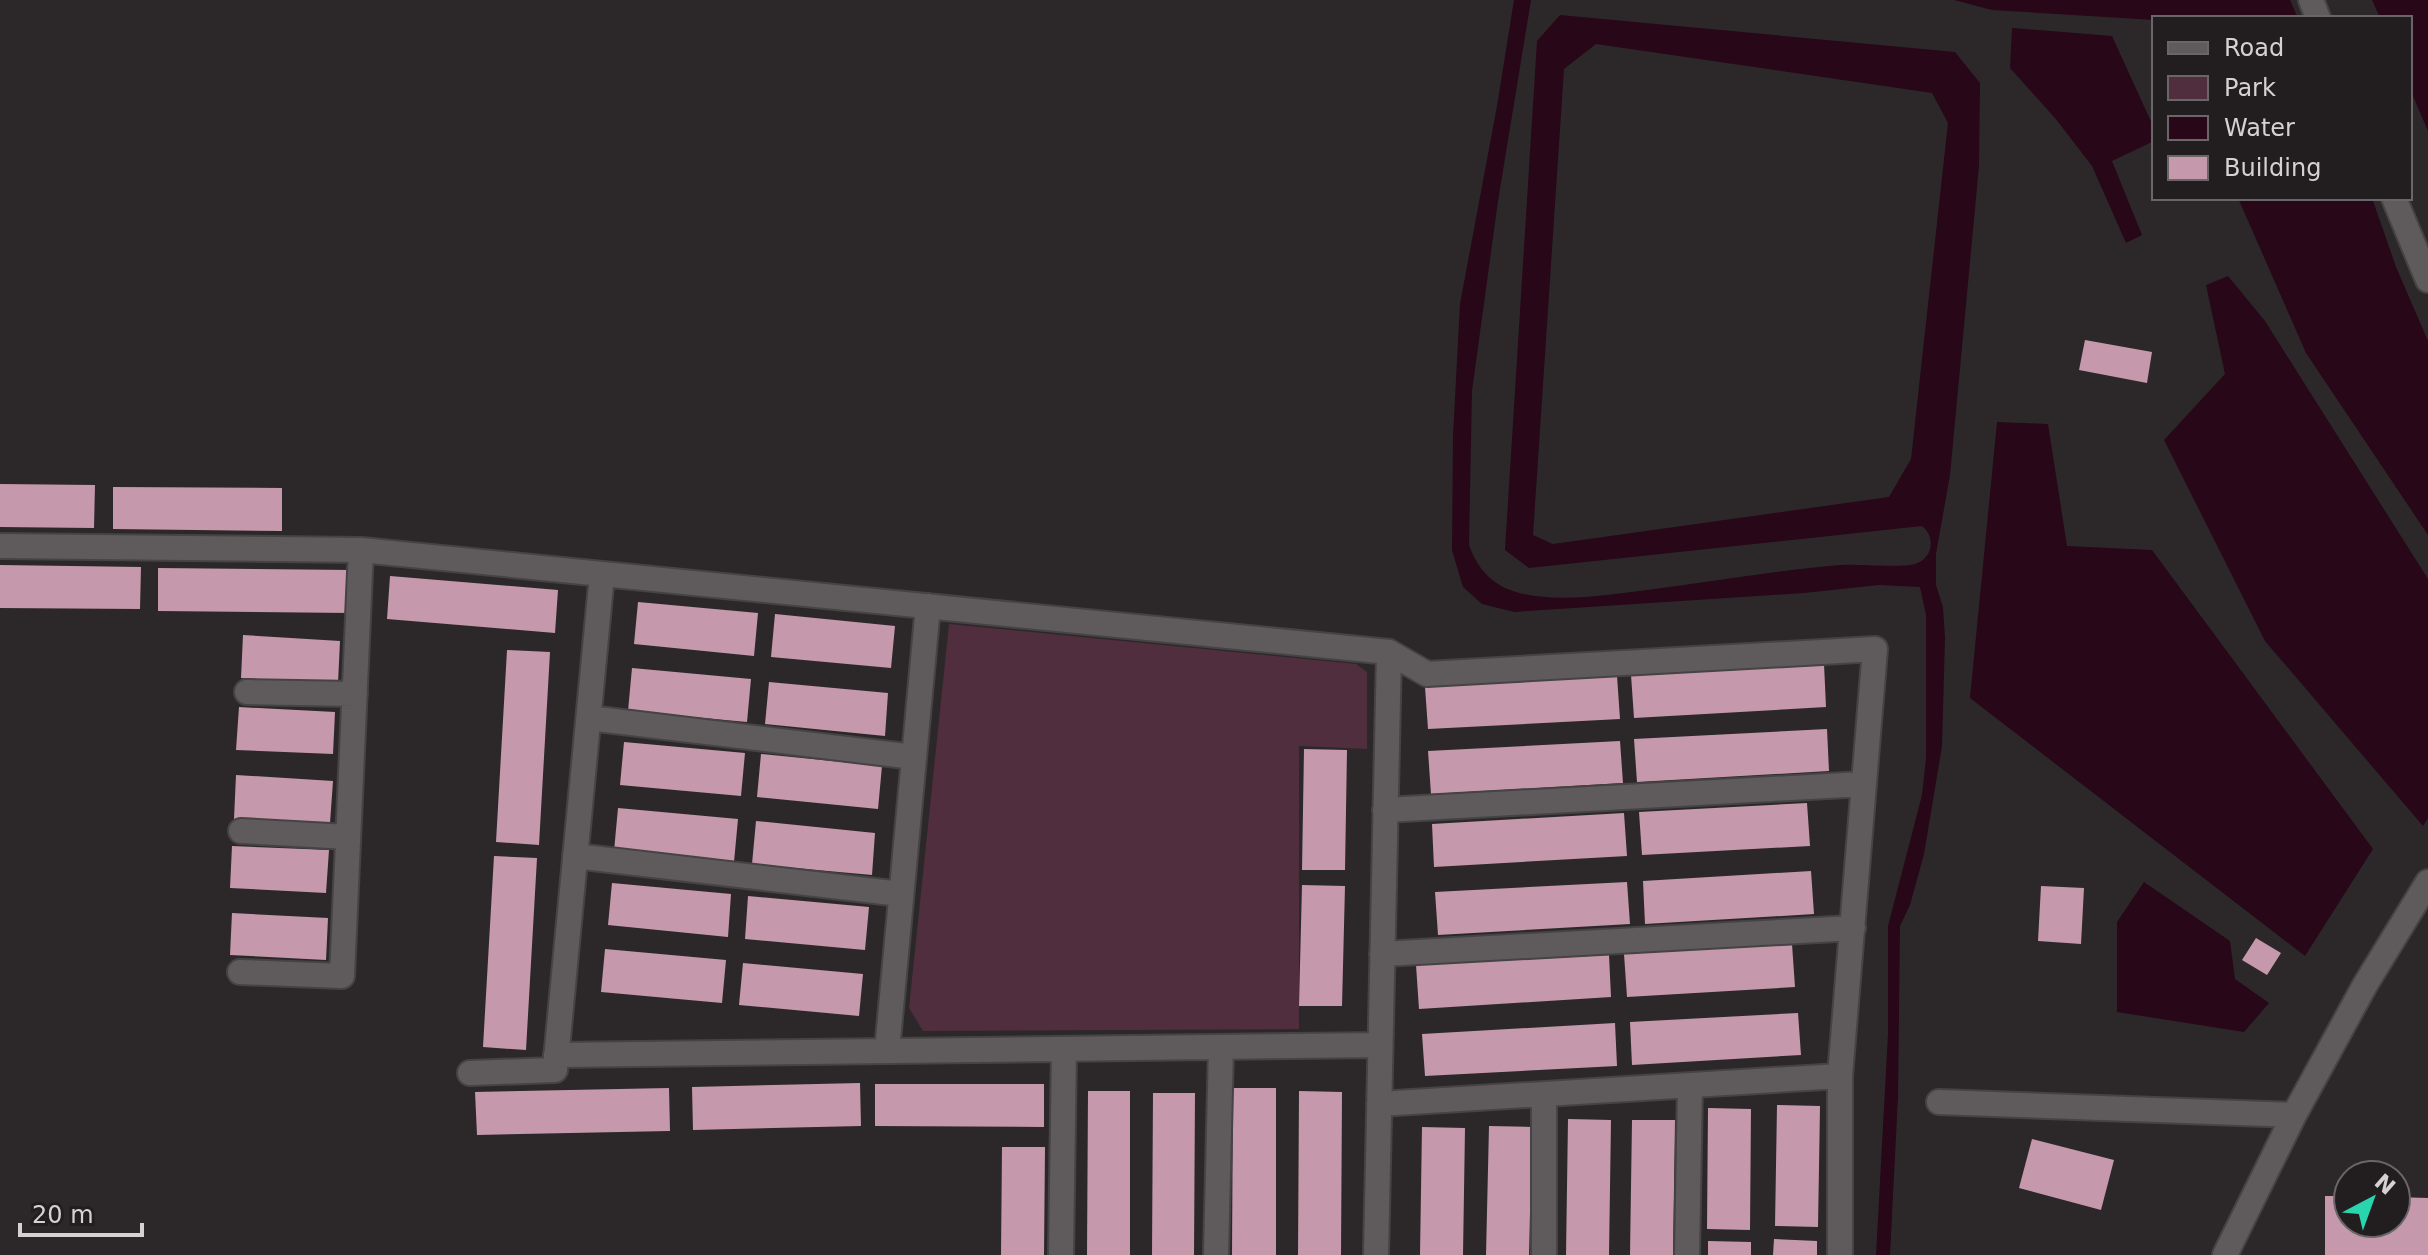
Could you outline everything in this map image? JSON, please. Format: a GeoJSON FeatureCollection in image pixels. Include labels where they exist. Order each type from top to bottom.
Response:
{"type":"FeatureCollection","features":[{"type":"Feature","properties":{"kind":"street"},"geometry":{"type":"LineString","coordinates":[[2395,200],[2428,280]]}},
{"type":"Feature","properties":{"kind":"street"},"geometry":{"type":"LineString","coordinates":[[0,546],[361,550],[1389,652],[1427,674],[1875,649],[1840,1076],[1840,1255]]}},
{"type":"Feature","properties":{"kind":"street"},"geometry":{"type":"LineString","coordinates":[[240,972],[342,976],[361,550]]}},
{"type":"Feature","properties":{"kind":"street"},"geometry":{"type":"LineString","coordinates":[[470,1073],[555,1070],[602,574]]}},
{"type":"Feature","properties":{"kind":"street"},"geometry":{"type":"LineString","coordinates":[[887,1051],[928,606]]}},
{"type":"Feature","properties":{"kind":"street"},"geometry":{"type":"LineString","coordinates":[[1376,1255],[1389,652]]}},
{"type":"Feature","properties":{"kind":"street"},"geometry":{"type":"LineString","coordinates":[[247,692],[355,694]]}},
{"type":"Feature","properties":{"kind":"street"},"geometry":{"type":"LineString","coordinates":[[589,718],[914,757]]}},
{"type":"Feature","properties":{"kind":"street"},"geometry":{"type":"LineString","coordinates":[[1385,810],[1864,784]]}},
{"type":"Feature","properties":{"kind":"street"},"geometry":{"type":"LineString","coordinates":[[241,831],[348,837]]}},
{"type":"Feature","properties":{"kind":"street"},"geometry":{"type":"LineString","coordinates":[[575,856],[901,894]]}},
{"type":"Feature","properties":{"kind":"street"},"geometry":{"type":"LineString","coordinates":[[2225,1255],[2294,1115],[2365,985],[2428,882]]}},
{"type":"Feature","properties":{"kind":"street"},"geometry":{"type":"LineString","coordinates":[[1382,954],[1853,928]]}},
{"type":"Feature","properties":{"kind":"street"},"geometry":{"type":"LineString","coordinates":[[556,1055],[1380,1045]]}},
{"type":"Feature","properties":{"kind":"street"},"geometry":{"type":"LineString","coordinates":[[1216,1255],[1221,1047]]}},
{"type":"Feature","properties":{"kind":"street"},"geometry":{"type":"LineString","coordinates":[[1061,1255],[1064,1049]]}},
{"type":"Feature","properties":{"kind":"street"},"geometry":{"type":"LineString","coordinates":[[1379,1104],[1840,1076]]}},
{"type":"Feature","properties":{"kind":"street"},"geometry":{"type":"LineString","coordinates":[[1687,1255],[1690,1085]]}},
{"type":"Feature","properties":{"kind":"street"},"geometry":{"type":"LineString","coordinates":[[1544,1095],[1544,1255]]}},
{"type":"Feature","properties":{"kind":"street"},"geometry":{"type":"LineString","coordinates":[[1939,1102],[2294,1115]]}},
{"type":"Feature","properties":{"kind":"green space"},"geometry":{"type":"Polygon","coordinates":[[[949,624],[1356,664],[1367,672],[1367,749],[1299,746],[1299,1029],[923,1031],[909,1008],[949,624]]]}},
{"type":"Feature","properties":{"kind":"water"},"geometry":{"type":"Polygon","coordinates":[[[1514,0],[1531,0],[1498,201],[1472,391],[1469,545],[1485,573],[1505,588],[1528,595],[1580,597],[1817,567],[1915,564],[1926,557],[1931,541],[1922,526],[1529,568],[1505,550],[1537,41],[1560,15],[1955,52],[1980,83],[1979,166],[1950,475],[1936,554],[1936,585],[1943,607],[1945,638],[1942,746],[1924,854],[1910,905],[1900,926],[1898,1096],[1890,1255],[1876,1255],[1888,1034],[1888,926],[1922,795],[1926,758],[1926,615],[1920,587],[1879,585],[1804,593],[1514,612],[1482,604],[1463,587],[1452,550],[1453,436],[1460,304],[1514,0]],[[1596,44],[1564,69],[1533,535],[1553,544],[1889,497],[1911,459],[1948,123],[1932,93],[1596,44]]]}},
{"type":"Feature","properties":{"kind":"water"},"geometry":{"type":"Polygon","coordinates":[[[1954,0],[2290,0],[2297,16],[2152,16],[2152,20],[1992,10],[1954,0]]]}},
{"type":"Feature","properties":{"kind":"water"},"geometry":{"type":"Polygon","coordinates":[[[2372,0],[2428,0],[2428,131],[2412,94],[2412,16],[2379,16],[2372,0]]]}},
{"type":"Feature","properties":{"kind":"water"},"geometry":{"type":"Polygon","coordinates":[[[2012,28],[2112,36],[2152,124],[2152,142],[2112,161],[2142,235],[2126,243],[2092,166],[2055,118],[2010,68],[2012,28]]]}},
{"type":"Feature","properties":{"kind":"water"},"geometry":{"type":"Polygon","coordinates":[[[2239,200],[2373,200],[2396,267],[2428,341],[2428,535],[2306,353],[2239,200]]]}},
{"type":"Feature","properties":{"kind":"water"},"geometry":{"type":"Polygon","coordinates":[[[2228,276],[2265,321],[2428,579],[2428,818],[2423,826],[2265,641],[2164,440],[2225,374],[2206,285],[2228,276]]]}},
{"type":"Feature","properties":{"kind":"water"},"geometry":{"type":"Polygon","coordinates":[[[1997,422],[2048,424],[2067,546],[2152,550],[2373,849],[2305,956],[1970,698],[1997,422]]]}},
{"type":"Feature","properties":{"kind":"water"},"geometry":{"type":"Polygon","coordinates":[[[2144,882],[2230,941],[2235,979],[2269,1003],[2244,1032],[2117,1012],[2117,922],[2144,882]]]}},
{"type":"Feature","properties":{"kind":"building"},"geometry":{"type":"Polygon","coordinates":[[[2085,340],[2152,352],[2147,383],[2079,370],[2085,340]]]}},
{"type":"Feature","properties":{"kind":"building"},"geometry":{"type":"Polygon","coordinates":[[[0,484],[95,485],[94,528],[0,527],[0,484]]]}},
{"type":"Feature","properties":{"kind":"building"},"geometry":{"type":"Polygon","coordinates":[[[113,487],[282,488],[282,531],[113,529],[113,487]]]}},
{"type":"Feature","properties":{"kind":"building"},"geometry":{"type":"Polygon","coordinates":[[[0,565],[141,567],[140,609],[0,608],[0,565]]]}},
{"type":"Feature","properties":{"kind":"building"},"geometry":{"type":"Polygon","coordinates":[[[158,568],[351,570],[351,613],[158,611],[158,568]]]}},
{"type":"Feature","properties":{"kind":"building"},"geometry":{"type":"Polygon","coordinates":[[[390,576],[558,590],[555,633],[387,619],[390,576]]]}},
{"type":"Feature","properties":{"kind":"building"},"geometry":{"type":"Polygon","coordinates":[[[638,602],[758,613],[754,656],[634,644],[638,602]]]}},
{"type":"Feature","properties":{"kind":"building"},"geometry":{"type":"Polygon","coordinates":[[[775,614],[895,626],[891,668],[771,657],[775,614]]]}},
{"type":"Feature","properties":{"kind":"building"},"geometry":{"type":"Polygon","coordinates":[[[243,635],[340,641],[338,683],[241,678],[243,635]]]}},
{"type":"Feature","properties":{"kind":"building"},"geometry":{"type":"Polygon","coordinates":[[[507,650],[550,652],[539,845],[496,842],[507,650]]]}},
{"type":"Feature","properties":{"kind":"building"},"geometry":{"type":"Polygon","coordinates":[[[1824,664],[1826,707],[1634,718],[1631,675],[1824,664]]]}},
{"type":"Feature","properties":{"kind":"building"},"geometry":{"type":"Polygon","coordinates":[[[632,668],[751,679],[747,722],[628,711],[632,668]]]}},
{"type":"Feature","properties":{"kind":"building"},"geometry":{"type":"Polygon","coordinates":[[[1617,676],[1620,719],[1428,729],[1425,687],[1617,676]]]}},
{"type":"Feature","properties":{"kind":"building"},"geometry":{"type":"Polygon","coordinates":[[[769,682],[888,693],[885,736],[765,724],[769,682]]]}},
{"type":"Feature","properties":{"kind":"building"},"geometry":{"type":"Polygon","coordinates":[[[239,707],[335,712],[333,754],[236,750],[239,707]]]}},
{"type":"Feature","properties":{"kind":"building"},"geometry":{"type":"Polygon","coordinates":[[[1827,729],[1829,771],[1637,782],[1634,739],[1827,729]]]}},
{"type":"Feature","properties":{"kind":"building"},"geometry":{"type":"Polygon","coordinates":[[[1620,741],[1623,783],[1431,794],[1428,751],[1620,741]]]}},
{"type":"Feature","properties":{"kind":"building"},"geometry":{"type":"Polygon","coordinates":[[[624,742],[745,753],[741,796],[620,785],[624,742]]]}},
{"type":"Feature","properties":{"kind":"building"},"geometry":{"type":"Polygon","coordinates":[[[1304,749],[1347,750],[1345,870],[1302,870],[1304,749]]]}},
{"type":"Feature","properties":{"kind":"building"},"geometry":{"type":"Polygon","coordinates":[[[761,754],[882,766],[878,809],[757,797],[761,754]]]}},
{"type":"Feature","properties":{"kind":"building"},"geometry":{"type":"Polygon","coordinates":[[[236,775],[333,781],[330,823],[234,819],[236,775]]]}},
{"type":"Feature","properties":{"kind":"building"},"geometry":{"type":"Polygon","coordinates":[[[1807,803],[1810,846],[1642,855],[1639,812],[1807,803]]]}},
{"type":"Feature","properties":{"kind":"building"},"geometry":{"type":"Polygon","coordinates":[[[618,808],[738,819],[734,862],[614,851],[618,808]]]}},
{"type":"Feature","properties":{"kind":"building"},"geometry":{"type":"Polygon","coordinates":[[[1624,813],[1627,856],[1434,867],[1432,824],[1624,813]]]}},
{"type":"Feature","properties":{"kind":"building"},"geometry":{"type":"Polygon","coordinates":[[[756,821],[875,833],[872,875],[752,864],[756,821]]]}},
{"type":"Feature","properties":{"kind":"building"},"geometry":{"type":"Polygon","coordinates":[[[232,846],[329,850],[326,893],[230,888],[232,846]]]}},
{"type":"Feature","properties":{"kind":"building"},"geometry":{"type":"Polygon","coordinates":[[[494,856],[537,858],[526,1050],[483,1047],[494,856]]]}},
{"type":"Feature","properties":{"kind":"building"},"geometry":{"type":"Polygon","coordinates":[[[1811,871],[1814,914],[1645,924],[1643,881],[1811,871]]]}},
{"type":"Feature","properties":{"kind":"building"},"geometry":{"type":"Polygon","coordinates":[[[1627,882],[1630,924],[1438,935],[1435,892],[1627,882]]]}},
{"type":"Feature","properties":{"kind":"building"},"geometry":{"type":"Polygon","coordinates":[[[612,883],[731,894],[728,937],[608,925],[612,883]]]}},
{"type":"Feature","properties":{"kind":"building"},"geometry":{"type":"Polygon","coordinates":[[[1302,885],[1345,886],[1342,1006],[1299,1006],[1302,885]]]}},
{"type":"Feature","properties":{"kind":"building"},"geometry":{"type":"Polygon","coordinates":[[[2041,886],[2084,888],[2081,944],[2038,941],[2041,886]]]}},
{"type":"Feature","properties":{"kind":"building"},"geometry":{"type":"Polygon","coordinates":[[[748,896],[869,907],[865,950],[745,939],[748,896]]]}},
{"type":"Feature","properties":{"kind":"building"},"geometry":{"type":"Polygon","coordinates":[[[232,913],[328,918],[326,960],[230,955],[232,913]]]}},
{"type":"Feature","properties":{"kind":"building"},"geometry":{"type":"Polygon","coordinates":[[[2256,938],[2281,953],[2267,975],[2242,960],[2256,938]]]}},
{"type":"Feature","properties":{"kind":"building"},"geometry":{"type":"Polygon","coordinates":[[[1792,944],[1795,987],[1627,997],[1624,954],[1792,944]]]}},
{"type":"Feature","properties":{"kind":"building"},"geometry":{"type":"Polygon","coordinates":[[[605,949],[726,960],[722,1003],[601,992],[605,949]]]}},
{"type":"Feature","properties":{"kind":"building"},"geometry":{"type":"Polygon","coordinates":[[[1609,955],[1611,997],[1419,1009],[1416,965],[1609,955]]]}},
{"type":"Feature","properties":{"kind":"building"},"geometry":{"type":"Polygon","coordinates":[[[743,963],[863,974],[859,1016],[739,1005],[743,963]]]}},
{"type":"Feature","properties":{"kind":"building"},"geometry":{"type":"Polygon","coordinates":[[[1798,1013],[1801,1055],[1632,1065],[1630,1022],[1798,1013]]]}},
{"type":"Feature","properties":{"kind":"building"},"geometry":{"type":"Polygon","coordinates":[[[1615,1023],[1617,1066],[1425,1076],[1422,1034],[1615,1023]]]}},
{"type":"Feature","properties":{"kind":"building"},"geometry":{"type":"Polygon","coordinates":[[[860,1083],[861,1126],[693,1130],[692,1087],[860,1083]]]}},
{"type":"Feature","properties":{"kind":"building"},"geometry":{"type":"Polygon","coordinates":[[[875,1084],[1044,1084],[1044,1127],[875,1126],[875,1084]]]}},
{"type":"Feature","properties":{"kind":"building"},"geometry":{"type":"Polygon","coordinates":[[[669,1088],[670,1131],[477,1135],[475,1092],[669,1088]]]}},
{"type":"Feature","properties":{"kind":"building"},"geometry":{"type":"Polygon","coordinates":[[[1233,1088],[1276,1088],[1276,1255],[1232,1255],[1233,1088]]]}},
{"type":"Feature","properties":{"kind":"building"},"geometry":{"type":"Polygon","coordinates":[[[1088,1091],[1130,1091],[1130,1255],[1087,1255],[1088,1091]]]}},
{"type":"Feature","properties":{"kind":"building"},"geometry":{"type":"Polygon","coordinates":[[[1299,1091],[1342,1092],[1341,1255],[1298,1255],[1299,1091]]]}},
{"type":"Feature","properties":{"kind":"building"},"geometry":{"type":"Polygon","coordinates":[[[1153,1093],[1195,1093],[1194,1255],[1152,1255],[1153,1093]]]}},
{"type":"Feature","properties":{"kind":"building"},"geometry":{"type":"Polygon","coordinates":[[[1777,1105],[1820,1106],[1818,1227],[1775,1226],[1777,1105]]]}},
{"type":"Feature","properties":{"kind":"building"},"geometry":{"type":"Polygon","coordinates":[[[1708,1108],[1751,1109],[1750,1230],[1707,1229],[1708,1108]]]}},
{"type":"Feature","properties":{"kind":"building"},"geometry":{"type":"Polygon","coordinates":[[[1568,1119],[1611,1120],[1609,1255],[1566,1255],[1568,1119]]]}},
{"type":"Feature","properties":{"kind":"building"},"geometry":{"type":"Polygon","coordinates":[[[1632,1120],[1675,1120],[1673,1255],[1630,1255],[1632,1120]]]}},
{"type":"Feature","properties":{"kind":"building"},"geometry":{"type":"Polygon","coordinates":[[[1489,1126],[1532,1127],[1529,1255],[1486,1255],[1489,1126]]]}},
{"type":"Feature","properties":{"kind":"building"},"geometry":{"type":"Polygon","coordinates":[[[1422,1127],[1465,1128],[1463,1255],[1420,1255],[1422,1127]]]}},
{"type":"Feature","properties":{"kind":"building"},"geometry":{"type":"Polygon","coordinates":[[[2032,1139],[2114,1160],[2101,1210],[2019,1188],[2032,1139]]]}},
{"type":"Feature","properties":{"kind":"building"},"geometry":{"type":"Polygon","coordinates":[[[1002,1147],[1045,1147],[1044,1255],[1001,1255],[1002,1147]]]}},
{"type":"Feature","properties":{"kind":"building"},"geometry":{"type":"Polygon","coordinates":[[[2325,1196],[2332,1196],[2332,1239],[2412,1239],[2412,1198],[2428,1198],[2428,1255],[2325,1255],[2325,1196]]]}},
{"type":"Feature","properties":{"kind":"building"},"geometry":{"type":"Polygon","coordinates":[[[1774,1239],[1817,1241],[1817,1255],[1773,1255],[1774,1239]]]}},
{"type":"Feature","properties":{"kind":"building"},"geometry":{"type":"Polygon","coordinates":[[[1708,1241],[1751,1242],[1751,1255],[1708,1255],[1708,1241]]]}}]}
